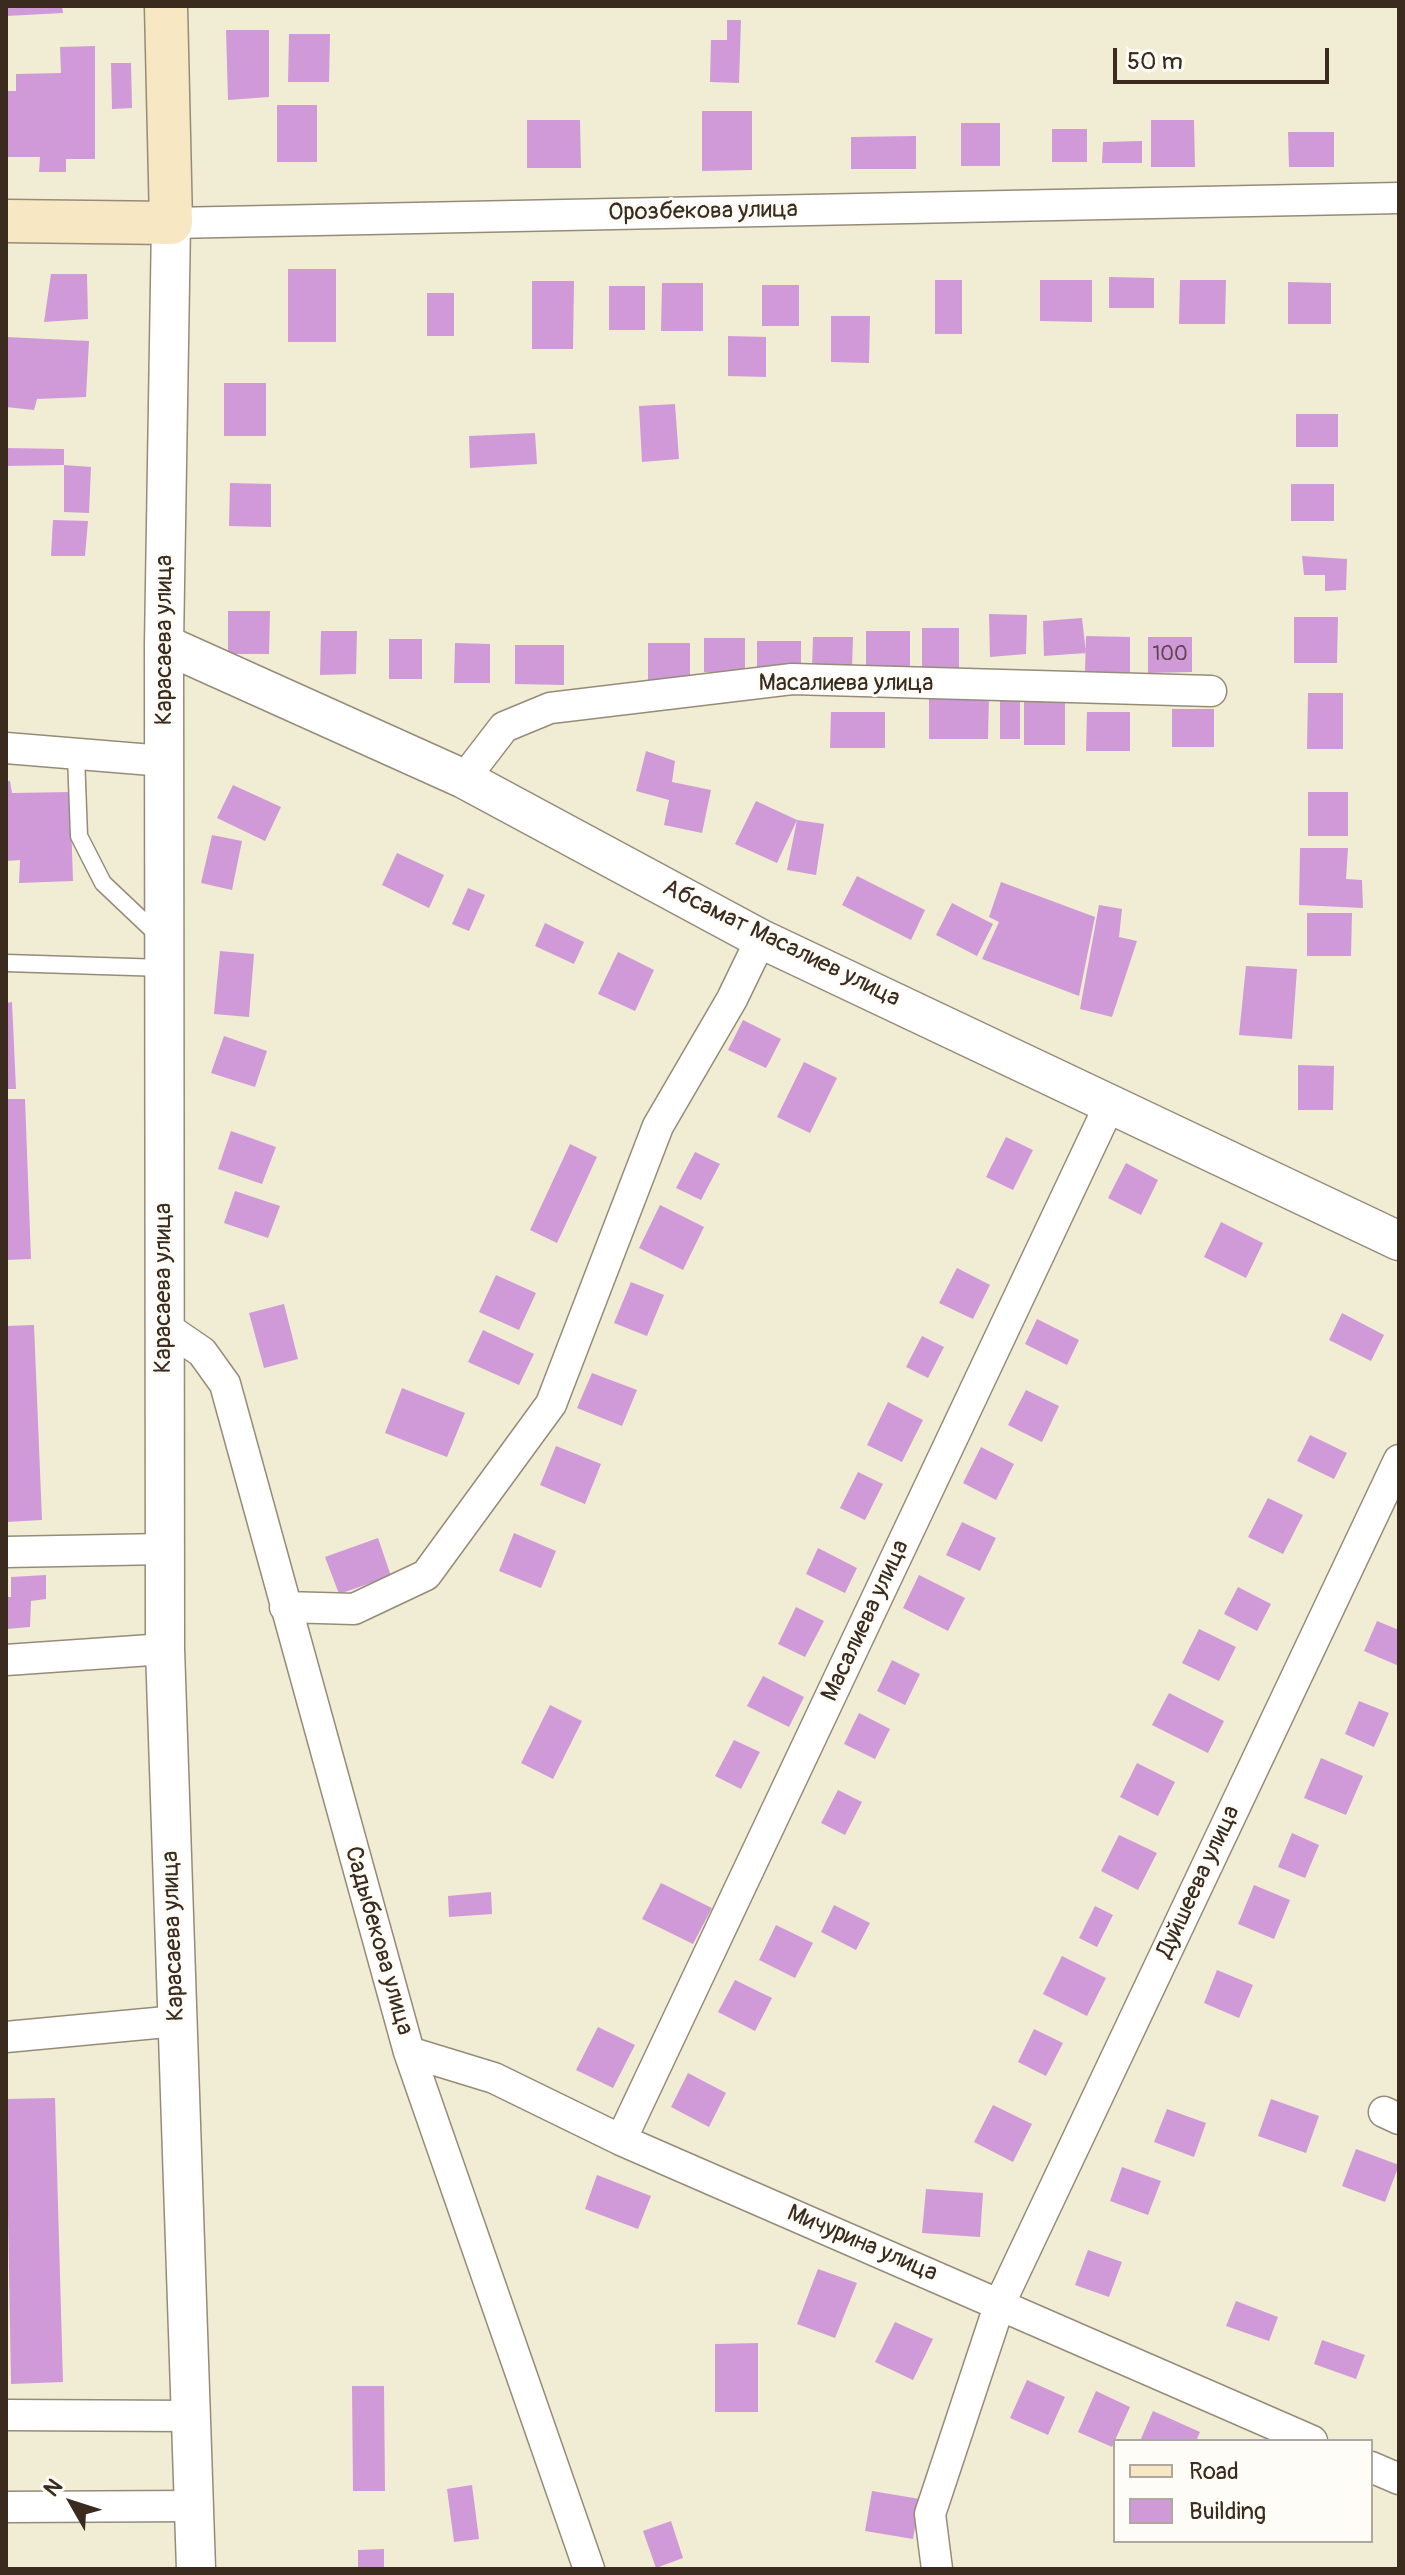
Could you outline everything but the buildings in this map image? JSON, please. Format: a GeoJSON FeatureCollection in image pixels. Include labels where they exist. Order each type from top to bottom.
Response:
{"type":"FeatureCollection","features":[{"type":"Feature","properties":{"kind":"main road","name":"Карасаева улица"},"geometry":{"type":"LineString","coordinates":[[166,6],[171,223]]}},
{"type":"Feature","properties":{"kind":"main road","name":"Орозбекова улица"},"geometry":{"type":"LineString","coordinates":[[6,221],[171,223]]}},
{"type":"Feature","properties":{"kind":"street","name":"Орозбекова улица"},"geometry":{"type":"LineString","coordinates":[[171,223],[1399,198]]}},
{"type":"Feature","properties":{"kind":"street","name":"Карасаева улица"},"geometry":{"type":"LineString","coordinates":[[171,223],[164,644],[165,1649],[196,2569]]}},
{"type":"Feature","properties":{"kind":"street","name":"Абсамат Масалиев улица"},"geometry":{"type":"LineString","coordinates":[[164,644],[464,779],[761,939],[1111,1102],[1399,1241]]}},
{"type":"Feature","properties":{"kind":"street","name":"Масалиева улица"},"geometry":{"type":"LineString","coordinates":[[464,779],[504,727],[550,708],[777,681],[1211,691]]}},
{"type":"Feature","properties":{"kind":"street"},"geometry":{"type":"LineString","coordinates":[[6,748],[164,761]]}},
{"type":"Feature","properties":{"kind":"street"},"geometry":{"type":"LineString","coordinates":[[285,1607],[354,1609],[426,1575],[551,1404],[658,1126],[732,999],[761,939]]}},
{"type":"Feature","properties":{"kind":"street","name":"Масалиева улица"},"geometry":{"type":"LineString","coordinates":[[621,2140],[1111,1102]]}},
{"type":"Feature","properties":{"kind":"street","name":"Садыбекова улица"},"geometry":{"type":"LineString","coordinates":[[164,1326],[202,1352],[225,1384],[409,2052],[589,2569]]}},
{"type":"Feature","properties":{"kind":"street","name":"Дуйшеева улица"},"geometry":{"type":"LineString","coordinates":[[937,2569],[930,2514],[1000,2303],[1399,1460]]}},
{"type":"Feature","properties":{"kind":"street"},"geometry":{"type":"LineString","coordinates":[[6,1552],[165,1549]]}},
{"type":"Feature","properties":{"kind":"street"},"geometry":{"type":"LineString","coordinates":[[6,1660],[165,1649]]}},
{"type":"Feature","properties":{"kind":"street"},"geometry":{"type":"LineString","coordinates":[[6,2037],[177,2021]]}},
{"type":"Feature","properties":{"kind":"street","name":"Мичурина улица"},"geometry":{"type":"LineString","coordinates":[[409,2052],[494,2078],[621,2140],[1307,2439]]}},
{"type":"Feature","properties":{"kind":"street"},"geometry":{"type":"LineString","coordinates":[[6,2415],[190,2416]]}},
{"type":"Feature","properties":{"kind":"street"},"geometry":{"type":"LineString","coordinates":[[1373,2468],[1399,2479]]}},
{"type":"Feature","properties":{"kind":"street"},"geometry":{"type":"LineString","coordinates":[[6,2507],[194,2506]]}},
{"type":"Feature","properties":{"kind":"lane"},"geometry":{"type":"LineString","coordinates":[[76,755],[79,836],[103,883],[164,954]]}},
{"type":"Feature","properties":{"kind":"lane"},"geometry":{"type":"LineString","coordinates":[[6,963],[164,954]]}}]}
